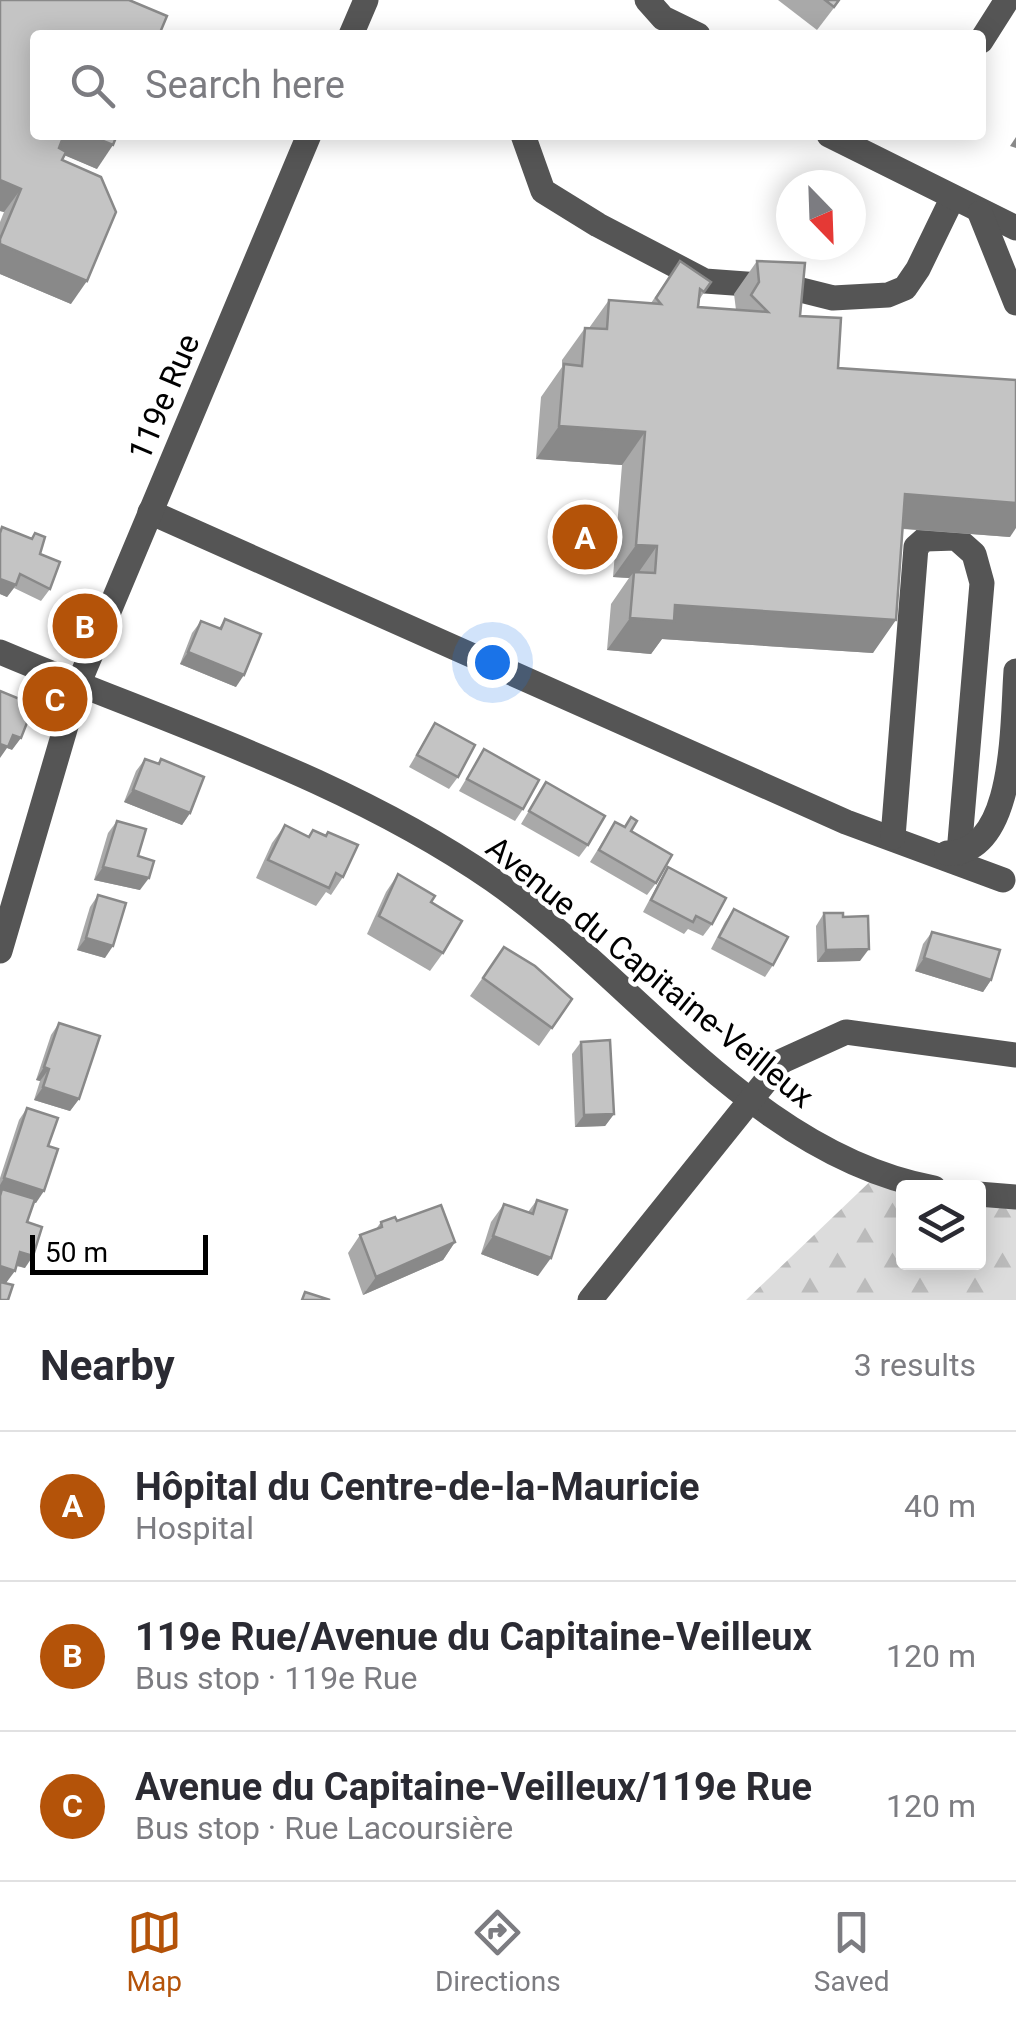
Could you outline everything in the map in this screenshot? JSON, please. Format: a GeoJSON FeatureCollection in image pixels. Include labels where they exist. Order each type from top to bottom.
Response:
{"type":"FeatureCollection","features":[{"type":"Feature","properties":{"kind":"street"},"geometry":{"type":"LineString","coordinates":[[354,30],[366,0]]}},
{"type":"Feature","properties":{"kind":"street"},"geometry":{"type":"LineString","coordinates":[[647,0],[663,18],[688,30]]}},
{"type":"Feature","properties":{"kind":"street"},"geometry":{"type":"LineString","coordinates":[[986,33],[1007,0]]}},
{"type":"Feature","properties":{"kind":"street","name":"119e Rue"},"geometry":{"type":"LineString","coordinates":[[0,951],[78,685],[307,140]]}},
{"type":"Feature","properties":{"kind":"street"},"geometry":{"type":"LineString","coordinates":[[526,140],[543,191],[598,226],[705,281],[788,287],[861,300],[905,288],[952,199]]}},
{"type":"Feature","properties":{"kind":"street"},"geometry":{"type":"LineString","coordinates":[[839,140],[1016,228]]}},
{"type":"Feature","properties":{"kind":"street"},"geometry":{"type":"LineString","coordinates":[[980,213],[1016,302]]}},
{"type":"Feature","properties":{"kind":"street"},"geometry":{"type":"LineString","coordinates":[[150,512],[548,693],[846,822],[948,853],[1003,880]]}},
{"type":"Feature","properties":{"kind":"street"},"geometry":{"type":"LineString","coordinates":[[892,837],[916,547],[925,539],[956,538],[974,554],[982,583],[948,853]]}},
{"type":"Feature","properties":{"kind":"street","name":"Avenue du Capitaine-Veilleux"},"geometry":{"type":"LineString","coordinates":[[0,652],[345,794],[494,880],[751,1099],[824,1149],[911,1180]]}},
{"type":"Feature","properties":{"kind":"street"},"geometry":{"type":"LineString","coordinates":[[948,853],[981,843],[1006,813],[1016,671]]}},
{"type":"Feature","properties":{"kind":"street"},"geometry":{"type":"LineString","coordinates":[[590,1300],[782,1061],[846,1032],[1016,1055]]}},
{"type":"Feature","properties":{"kind":"street"},"geometry":{"type":"LineString","coordinates":[[986,1195],[1016,1197]]}},
{"type":"Feature","properties":{"kind":"green space"},"geometry":{"type":"Polygon","coordinates":[[[880,1172],[896,1183],[896,1270],[986,1270],[986,1195],[1016,1197],[1016,1300],[746,1300],[880,1172]]]}},
{"type":"Feature","properties":{"kind":"building"},"geometry":{"type":"Polygon","coordinates":[[[0,0],[129,0],[167,16],[161,30],[30,30],[30,140],[62,140],[59,148],[66,152],[62,160],[101,177],[116,212],[87,281],[0,244],[21,189],[0,180],[0,0]]]}},
{"type":"Feature","properties":{"kind":"building"},"geometry":{"type":"Polygon","coordinates":[[[680,261],[711,282],[704,292],[700,289],[698,307],[768,312],[751,295],[759,282],[757,261],[805,263],[800,316],[841,318],[838,368],[1016,380],[1016,503],[905,494],[896,620],[675,605],[674,621],[630,618],[634,572],[655,573],[657,546],[636,545],[645,432],[559,426],[564,364],[582,366],[585,328],[607,329],[609,300],[661,304],[656,298],[680,261]]]}},
{"type":"Feature","properties":{"kind":"building"},"geometry":{"type":"Polygon","coordinates":[[[2,527],[32,539],[35,533],[45,537],[40,554],[60,562],[50,589],[20,574],[16,585],[0,579],[2,527]]]}},
{"type":"Feature","properties":{"kind":"building"},"geometry":{"type":"Polygon","coordinates":[[[225,619],[261,634],[244,675],[188,652],[201,621],[221,629],[225,619]]]}},
{"type":"Feature","properties":{"kind":"building"},"geometry":{"type":"Polygon","coordinates":[[[0,691],[34,705],[21,738],[13,735],[8,747],[0,744],[0,691]]]}},
{"type":"Feature","properties":{"kind":"building"},"geometry":{"type":"Polygon","coordinates":[[[435,723],[475,745],[458,777],[417,755],[435,723]]]}},
{"type":"Feature","properties":{"kind":"building"},"geometry":{"type":"Polygon","coordinates":[[[484,749],[539,780],[523,809],[467,779],[484,749]]]}},
{"type":"Feature","properties":{"kind":"building"},"geometry":{"type":"Polygon","coordinates":[[[145,759],[159,764],[161,759],[204,777],[190,813],[133,790],[145,759]]]}},
{"type":"Feature","properties":{"kind":"building"},"geometry":{"type":"Polygon","coordinates":[[[546,782],[605,816],[588,845],[529,811],[546,782]]]}},
{"type":"Feature","properties":{"kind":"building"},"geometry":{"type":"Polygon","coordinates":[[[631,817],[637,821],[631,831],[672,855],[656,883],[599,850],[615,822],[625,827],[631,817]]]}},
{"type":"Feature","properties":{"kind":"building"},"geometry":{"type":"Polygon","coordinates":[[[117,821],[146,829],[138,856],[154,861],[149,878],[103,867],[117,821]]]}},
{"type":"Feature","properties":{"kind":"building"},"geometry":{"type":"Polygon","coordinates":[[[285,825],[309,837],[313,830],[326,836],[328,832],[358,845],[343,877],[336,873],[329,888],[268,860],[285,825]]]}},
{"type":"Feature","properties":{"kind":"building"},"geometry":{"type":"Polygon","coordinates":[[[668,867],[726,898],[712,924],[696,916],[693,922],[651,900],[668,867]]]}},
{"type":"Feature","properties":{"kind":"building"},"geometry":{"type":"Polygon","coordinates":[[[398,874],[435,896],[431,902],[462,921],[443,953],[379,916],[398,874]]]}},
{"type":"Feature","properties":{"kind":"building"},"geometry":{"type":"Polygon","coordinates":[[[98,895],[126,903],[113,946],[86,938],[98,895]]]}},
{"type":"Feature","properties":{"kind":"building"},"geometry":{"type":"Polygon","coordinates":[[[734,909],[788,937],[773,965],[719,937],[734,909]]]}},
{"type":"Feature","properties":{"kind":"building"},"geometry":{"type":"Polygon","coordinates":[[[824,913],[868,916],[869,949],[826,950],[824,913]]]}},
{"type":"Feature","properties":{"kind":"building"},"geometry":{"type":"Polygon","coordinates":[[[932,932],[1000,950],[991,980],[924,958],[932,932]]]}},
{"type":"Feature","properties":{"kind":"building"},"geometry":{"type":"Polygon","coordinates":[[[504,947],[535,966],[572,999],[552,1028],[483,978],[504,947]]]}},
{"type":"Feature","properties":{"kind":"building"},"geometry":{"type":"Polygon","coordinates":[[[59,1023],[100,1036],[79,1099],[43,1087],[49,1069],[44,1067],[59,1023]]]}},
{"type":"Feature","properties":{"kind":"building"},"geometry":{"type":"Polygon","coordinates":[[[610,1040],[614,1114],[584,1115],[581,1042],[610,1040]]]}},
{"type":"Feature","properties":{"kind":"building"},"geometry":{"type":"Polygon","coordinates":[[[27,1108],[58,1118],[48,1146],[58,1149],[44,1191],[4,1178],[27,1108]]]}},
{"type":"Feature","properties":{"kind":"building"},"geometry":{"type":"Polygon","coordinates":[[[2,1189],[35,1199],[27,1222],[42,1227],[33,1256],[20,1252],[15,1271],[0,1266],[2,1189]]]}},
{"type":"Feature","properties":{"kind":"building"},"geometry":{"type":"Polygon","coordinates":[[[537,1200],[567,1210],[551,1258],[493,1236],[504,1204],[533,1214],[537,1200]]]}},
{"type":"Feature","properties":{"kind":"building"},"geometry":{"type":"Polygon","coordinates":[[[441,1205],[455,1242],[376,1277],[360,1235],[382,1227],[381,1222],[395,1217],[397,1221],[441,1205]]]}},
{"type":"Feature","properties":{"kind":"building"},"geometry":{"type":"Polygon","coordinates":[[[0,1282],[13,1285],[8,1300],[0,1300],[0,1282]]]}},
{"type":"Feature","properties":{"kind":"building"},"geometry":{"type":"Polygon","coordinates":[[[305,1292],[330,1300],[302,1300],[305,1292]]]}},
{"type":"Feature","properties":{"kind":"place","name":"Hôpital du Centre-de-la-Mauricie"},"geometry":{"type":"Point","coordinates":[585,537]}},
{"type":"Feature","properties":{"kind":"place","name":"119e Rue/Avenue du Capitaine-Veilleux"},"geometry":{"type":"Point","coordinates":[85,626]}},
{"type":"Feature","properties":{"kind":"place","name":"Avenue du Capitaine-Veilleux/119e Rue"},"geometry":{"type":"Point","coordinates":[55,699]}}]}
